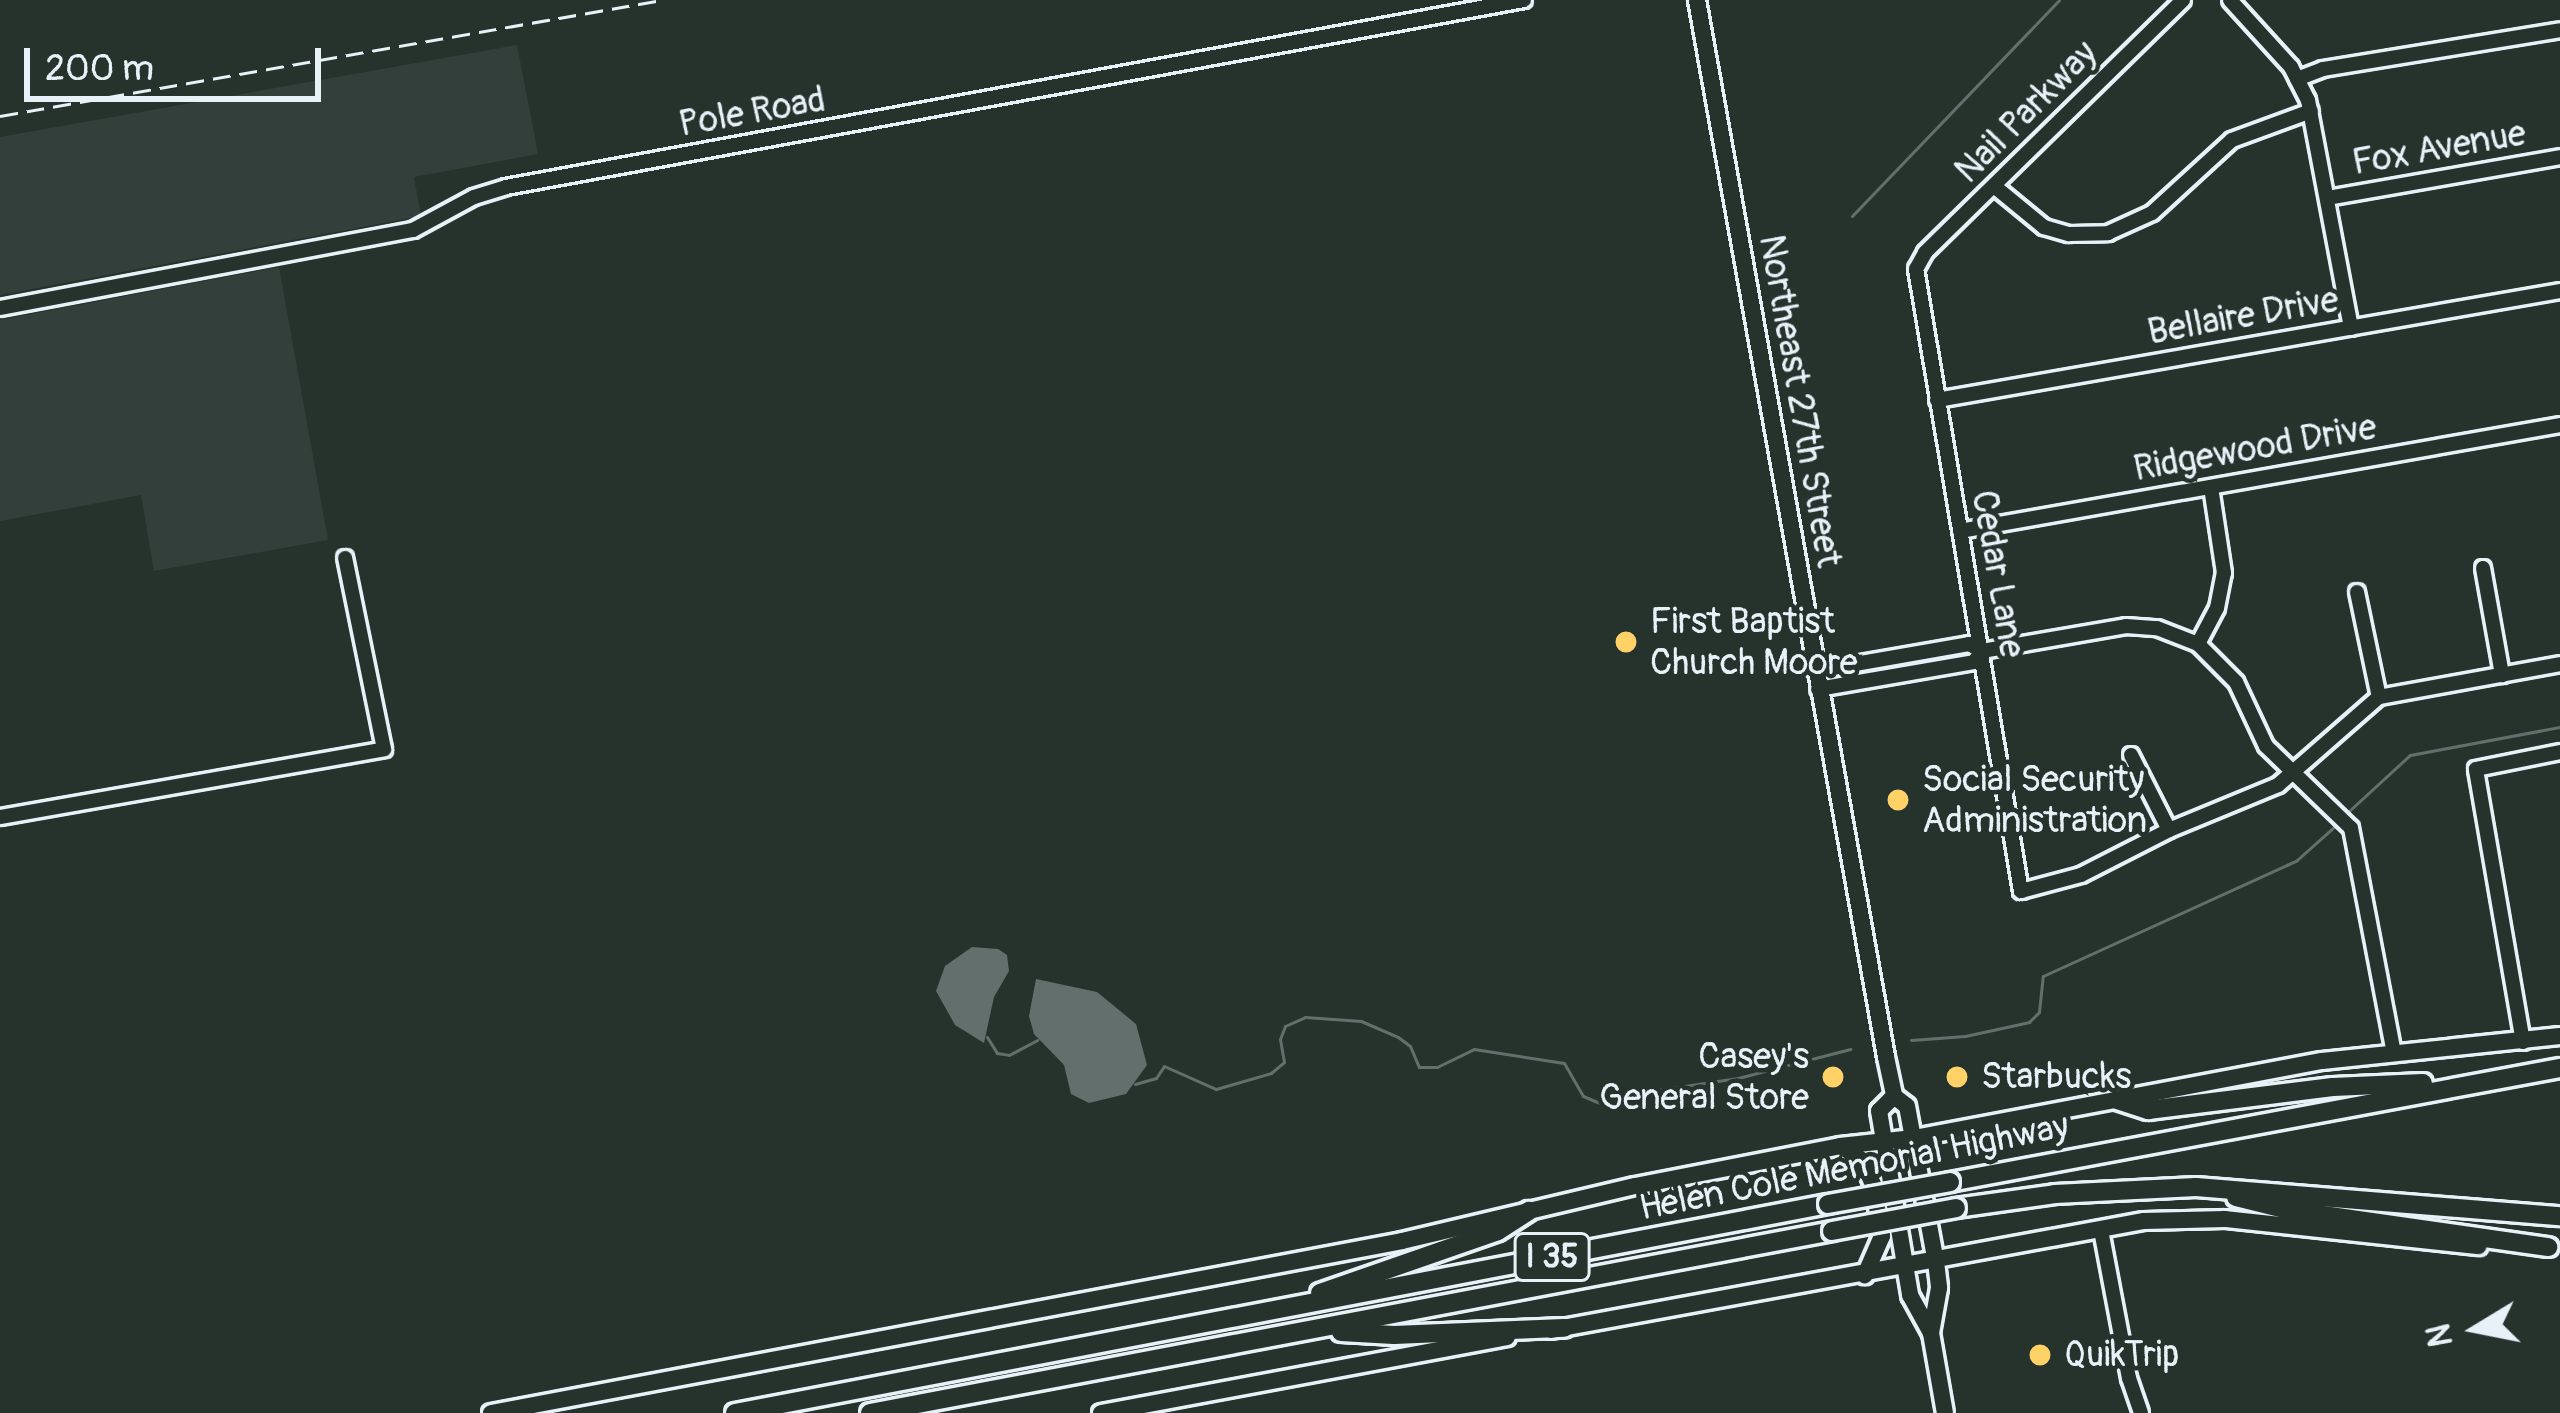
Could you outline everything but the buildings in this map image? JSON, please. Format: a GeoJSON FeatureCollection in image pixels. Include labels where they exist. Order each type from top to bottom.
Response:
{"type":"FeatureCollection","features":[{"type":"Feature","properties":{"kind":"highway","name":"Helen Cole Memorial Highway"},"geometry":{"type":"LineString","coordinates":[[735,1413],[2560,1068]]}},
{"type":"Feature","properties":{"kind":"highway"},"geometry":{"type":"LineString","coordinates":[[2117,1100],[2156,1109],[2333,1087],[2494,1080]]}},
{"type":"Feature","properties":{"kind":"highway"},"geometry":{"type":"LineString","coordinates":[[2196,1187],[2288,1210],[2554,1247]]}},
{"type":"Feature","properties":{"kind":"highway","name":"Helen Cole Memorial Highway"},"geometry":{"type":"LineString","coordinates":[[871,1413],[1956,1208],[2089,1191],[2196,1187],[2560,1216]]}},
{"type":"Feature","properties":{"kind":"highway"},"geometry":{"type":"LineString","coordinates":[[1276,1310],[1498,1231],[1529,1211]]}},
{"type":"Feature","properties":{"kind":"highway"},"geometry":{"type":"LineString","coordinates":[[1312,1329],[1394,1336],[1564,1328]]}},
{"type":"Feature","properties":{"kind":"main road","name":"Northeast 27th Street"},"geometry":{"type":"LineString","coordinates":[[1696,0],[1894,1096],[1907,1106],[1936,1262],[1939,1288],[1931,1333]]}},
{"type":"Feature","properties":{"kind":"main road"},"geometry":{"type":"LineString","coordinates":[[491,1413],[1402,1241],[1840,1146],[1914,1138],[2394,1053],[2560,1036]]}},
{"type":"Feature","properties":{"kind":"main road","name":"Northeast 27th Street"},"geometry":{"type":"LineString","coordinates":[[1884,1138],[1879,1111],[1894,1096]]}},
{"type":"Feature","properties":{"kind":"main road"},"geometry":{"type":"LineString","coordinates":[[1884,1138],[1910,1294],[1931,1333],[1945,1413]]}},
{"type":"Feature","properties":{"kind":"main road"},"geometry":{"type":"LineString","coordinates":[[1840,1146],[1863,1161],[1873,1184],[1882,1236],[1865,1275]]}},
{"type":"Feature","properties":{"kind":"main road"},"geometry":{"type":"LineString","coordinates":[[1101,1413],[2194,1218],[2508,1249],[2554,1247]]}},
{"type":"Feature","properties":{"kind":"street","name":"Pole Road"},"geometry":{"type":"LineString","coordinates":[[0,308],[412,230],[474,196],[506,187],[1524,0]]}},
{"type":"Feature","properties":{"kind":"street","name":"Nail Parkway"},"geometry":{"type":"LineString","coordinates":[[1916,268],[2182,0]]}},
{"type":"Feature","properties":{"kind":"street"},"geometry":{"type":"LineString","coordinates":[[2230,0],[2297,79],[2312,111],[2350,328]]}},
{"type":"Feature","properties":{"kind":"street"},"geometry":{"type":"LineString","coordinates":[[2297,79],[2323,69],[2560,30]]}},
{"type":"Feature","properties":{"kind":"street"},"geometry":{"type":"LineString","coordinates":[[1994,187],[2044,227],[2069,234],[2108,232],[2152,213],[2233,140],[2312,111]]}},
{"type":"Feature","properties":{"kind":"street","name":"Fox Avenue"},"geometry":{"type":"LineString","coordinates":[[2329,198],[2560,157]]}},
{"type":"Feature","properties":{"kind":"street","name":"Cedar Lane"},"geometry":{"type":"LineString","coordinates":[[1916,268],[2021,891],[2081,875],[2169,830]]}},
{"type":"Feature","properties":{"kind":"street","name":"Bellaire Drive"},"geometry":{"type":"LineString","coordinates":[[1936,400],[2560,291]]}},
{"type":"Feature","properties":{"kind":"street","name":"Ridgewood Drive"},"geometry":{"type":"LineString","coordinates":[[1960,531],[2560,425]]}},
{"type":"Feature","properties":{"kind":"street"},"geometry":{"type":"LineString","coordinates":[[2198,644],[2217,608],[2224,573],[2211,487]]}},
{"type":"Feature","properties":{"kind":"street"},"geometry":{"type":"LineString","coordinates":[[0,817],[384,749],[344,558]]}},
{"type":"Feature","properties":{"kind":"street"},"geometry":{"type":"LineString","coordinates":[[2483,568],[2502,675]]}},
{"type":"Feature","properties":{"kind":"street"},"geometry":{"type":"LineString","coordinates":[[2357,592],[2379,698]]}},
{"type":"Feature","properties":{"kind":"street"},"geometry":{"type":"LineString","coordinates":[[1816,680],[1974,662],[1982,651],[2138,625],[2198,644],[2236,682],[2266,746],[2343,816],[2355,839],[2394,1053]]}},
{"type":"Feature","properties":{"kind":"street"},"geometry":{"type":"LineString","coordinates":[[2131,755],[2169,830],[2267,791],[2297,772],[2353,716],[2379,698],[2560,664]]}},
{"type":"Feature","properties":{"kind":"street"},"geometry":{"type":"LineString","coordinates":[[2523,1042],[2476,769],[2560,752]]}},
{"type":"Feature","properties":{"kind":"street"},"geometry":{"type":"LineString","coordinates":[[2101,1231],[2129,1378],[2141,1413]]}},
{"type":"Feature","properties":{"kind":"shaded area"},"geometry":{"type":"Polygon","coordinates":[[[517,45],[538,154],[414,177],[421,216],[0,295],[0,137],[517,45]]]}},
{"type":"Feature","properties":{"kind":"shaded area"},"geometry":{"type":"Polygon","coordinates":[[[279,267],[328,540],[154,571],[141,495],[0,521],[0,320],[279,267]]]}},
{"type":"Feature","properties":{"kind":"shaded area"},"geometry":{"type":"Polygon","coordinates":[[[972,947],[998,949],[1007,955],[1009,971],[994,997],[984,1043],[955,1025],[936,991],[945,966],[972,947]]]}},
{"type":"Feature","properties":{"kind":"shaded area"},"geometry":{"type":"Polygon","coordinates":[[[1036,979],[1097,992],[1136,1024],[1147,1065],[1126,1094],[1089,1103],[1071,1094],[1064,1065],[1034,1034],[1029,1016],[1036,979]]]}},
{"type":"Feature","properties":{"kind":"waterway"},"geometry":{"type":"LineString","coordinates":[[1852,216],[2059,0]]}},
{"type":"Feature","properties":{"kind":"waterway"},"geometry":{"type":"LineString","coordinates":[[2349,811],[2410,755],[2560,727]]}},
{"type":"Feature","properties":{"kind":"waterway"},"geometry":{"type":"LineString","coordinates":[[1911,1040],[1965,1036],[2029,1022],[2039,1012],[2043,976],[2297,860],[2336,825]]}},
{"type":"Feature","properties":{"kind":"waterway"},"geometry":{"type":"LineString","coordinates":[[1135,1084],[1156,1078],[1164,1066],[1216,1089],[1271,1073],[1284,1062],[1280,1039],[1285,1026],[1305,1017],[1361,1021],[1398,1037],[1410,1046],[1419,1067],[1437,1067],[1474,1049],[1564,1063],[1583,1096],[1607,1106],[1631,1094],[1738,1078],[1850,1049]]}},
{"type":"Feature","properties":{"kind":"waterway"},"geometry":{"type":"LineString","coordinates":[[987,1037],[997,1053],[1009,1055],[1037,1040]]}},
{"type":"Feature","properties":{"kind":"railway"},"geometry":{"type":"LineString","coordinates":[[0,116],[662,0]]}},
{"type":"Feature","properties":{"kind":"place","name":"First Baptist Church Moore"},"geometry":{"type":"Point","coordinates":[1626,642]}},
{"type":"Feature","properties":{"kind":"place","name":"Social Security Administration"},"geometry":{"type":"Point","coordinates":[1898,800]}},
{"type":"Feature","properties":{"kind":"place","name":"Casey's General Store"},"geometry":{"type":"Point","coordinates":[1833,1077]}},
{"type":"Feature","properties":{"kind":"place","name":"Starbucks"},"geometry":{"type":"Point","coordinates":[1957,1077]}},
{"type":"Feature","properties":{"kind":"place","name":"QuikTrip"},"geometry":{"type":"Point","coordinates":[2040,1355]}}]}
